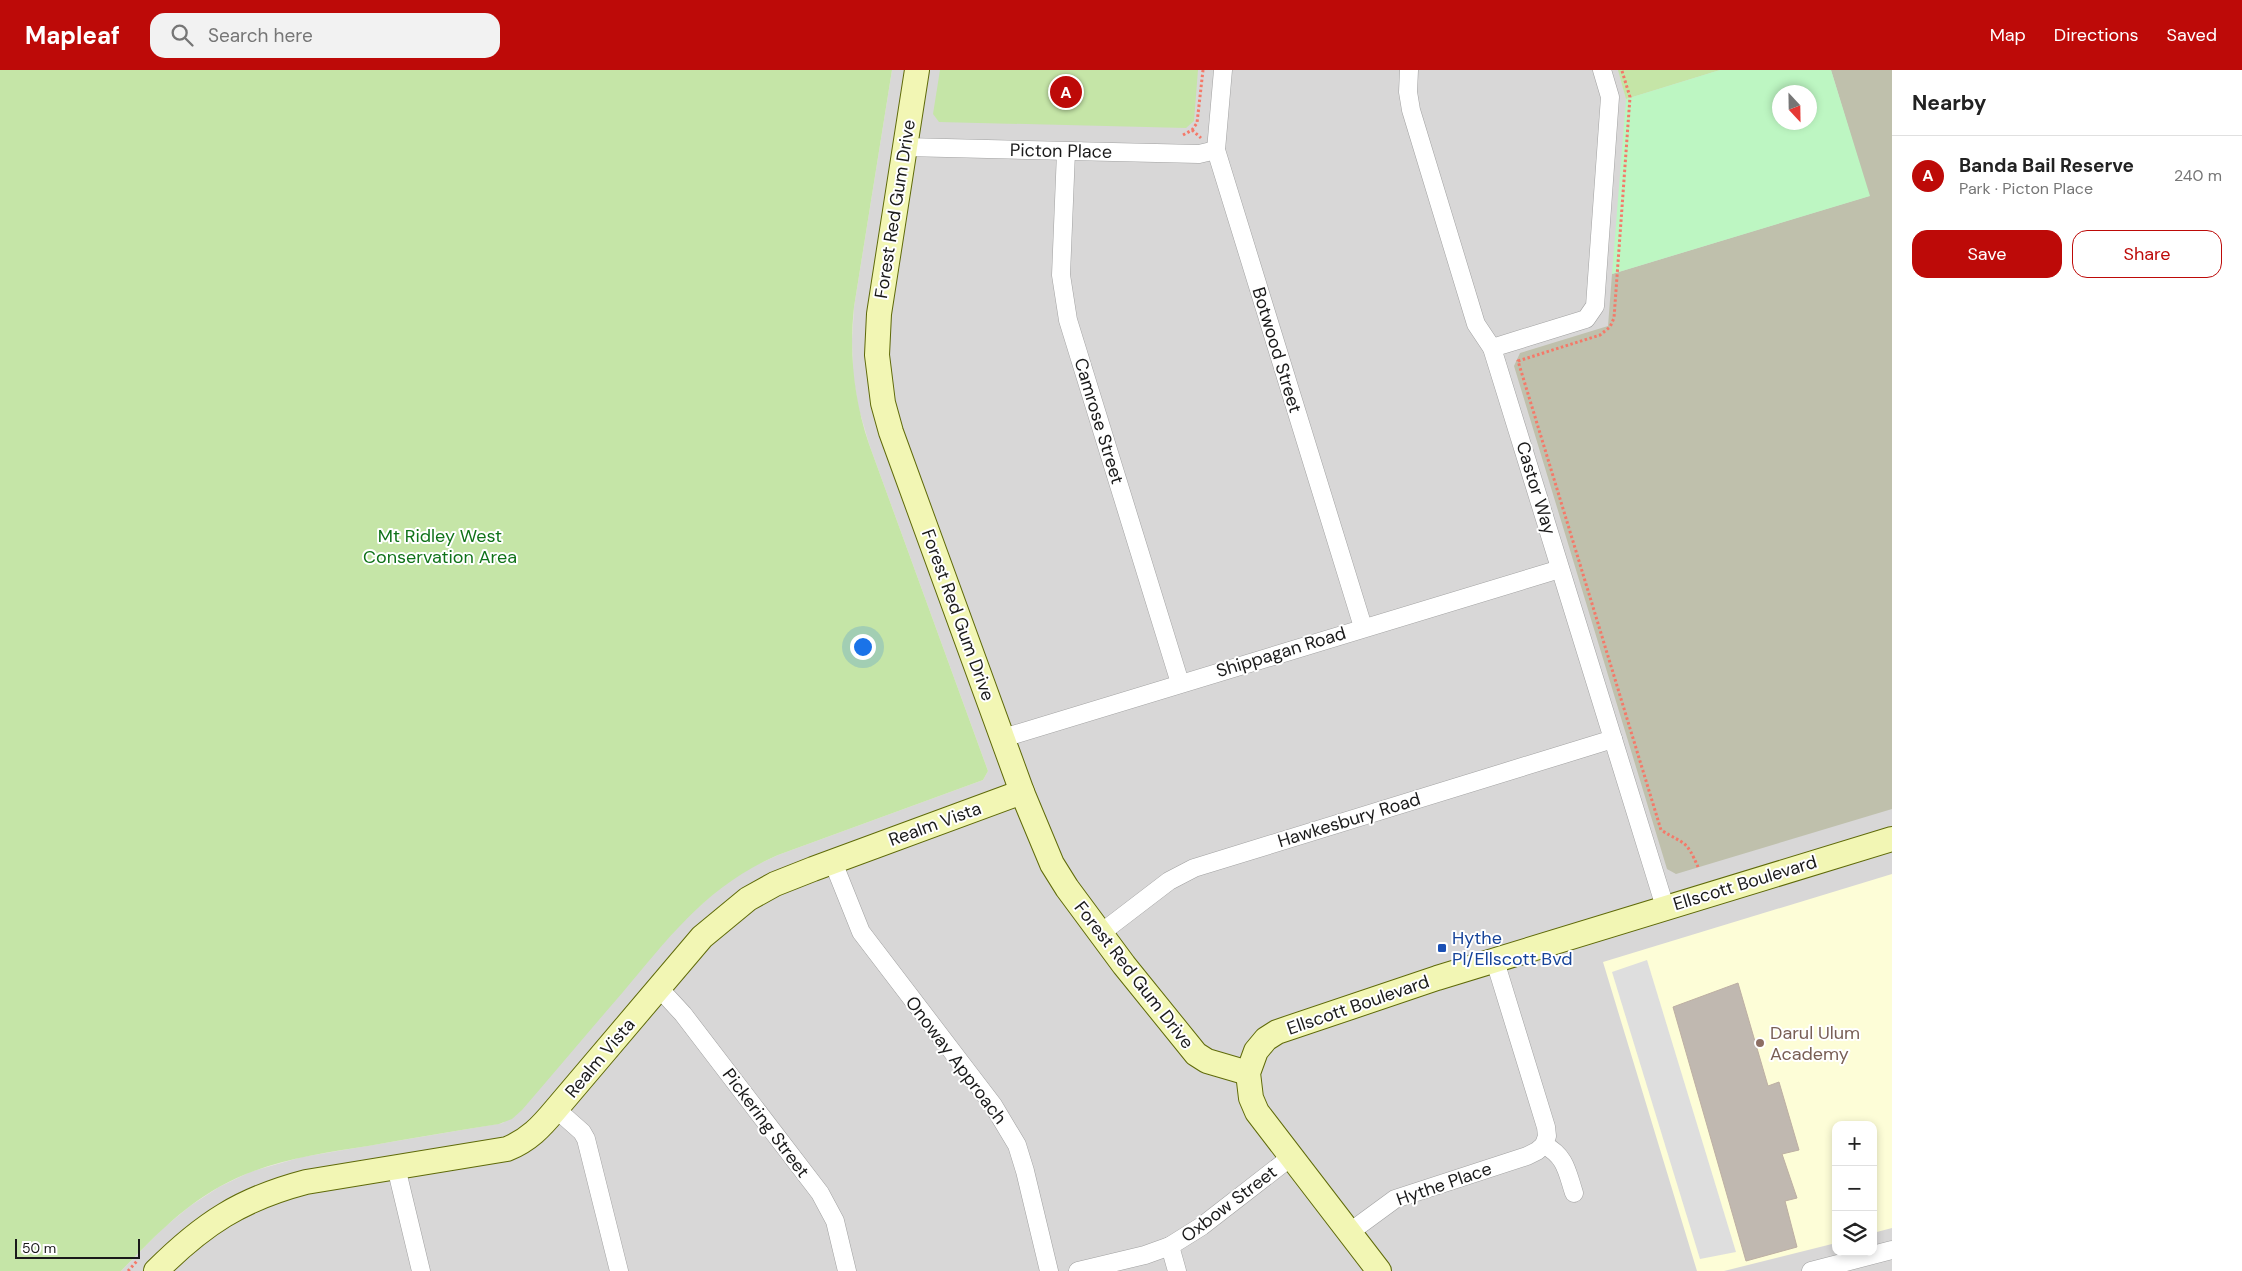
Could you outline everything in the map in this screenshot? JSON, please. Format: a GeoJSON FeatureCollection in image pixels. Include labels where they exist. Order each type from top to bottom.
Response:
{"type":"FeatureCollection","features":[{"type":"Feature","properties":{"kind":"street","name":"Forest Red Gum Drive"},"geometry":{"type":"LineString","coordinates":[[918,70],[878,314],[876,355],[883,403],[891,432],[1022,792],[1052,864],[1067,888],[1196,1054],[1207,1061],[1248,1072]]}},
{"type":"Feature","properties":{"kind":"street","name":"Botwood Street"},"geometry":{"type":"LineString","coordinates":[[1223,70],[1216,150],[1363,628]]}},
{"type":"Feature","properties":{"kind":"street","name":"Castor Way"},"geometry":{"type":"LineString","coordinates":[[1409,70],[1408,92],[1411,110],[1476,324],[1492,348],[1665,908]]}},
{"type":"Feature","properties":{"kind":"street"},"geometry":{"type":"LineString","coordinates":[[1492,348],[1586,319],[1594,306],[1610,97],[1602,70]]}},
{"type":"Feature","properties":{"kind":"street","name":"Picton Place"},"geometry":{"type":"LineString","coordinates":[[905,147],[1199,154],[1216,150]]}},
{"type":"Feature","properties":{"kind":"street","name":"Camrose Street"},"geometry":{"type":"LineString","coordinates":[[1066,152],[1061,276],[1068,320],[1180,683]]}},
{"type":"Feature","properties":{"kind":"street","name":"Shippagan Road"},"geometry":{"type":"LineString","coordinates":[[1003,738],[1560,569]]}},
{"type":"Feature","properties":{"kind":"street","name":"Hawkesbury Road"},"geometry":{"type":"LineString","coordinates":[[1101,932],[1169,881],[1194,868],[1613,740]]}},
{"type":"Feature","properties":{"kind":"street","name":"Realm Vista"},"geometry":{"type":"LineString","coordinates":[[153,1268],[212,1221],[247,1202],[273,1191],[306,1182],[507,1149],[523,1142],[534,1134],[556,1109],[702,937],[748,899],[775,884],[1022,792]]}},
{"type":"Feature","properties":{"kind":"street","name":"Ellscott Boulevard"},"geometry":{"type":"LineString","coordinates":[[1378,1271],[1257,1112],[1251,1098],[1248,1072],[1256,1050],[1266,1038],[1277,1032],[1495,961],[1892,839]]}},
{"type":"Feature","properties":{"kind":"street","name":"Onoway Approach"},"geometry":{"type":"LineString","coordinates":[[833,862],[861,932],[993,1105],[1013,1139],[1025,1171],[1049,1271]]}},
{"type":"Feature","properties":{"kind":"street"},"geometry":{"type":"LineString","coordinates":[[1495,961],[1546,1127],[1547,1136],[1544,1145],[1555,1150],[1561,1157],[1574,1193]]}},
{"type":"Feature","properties":{"kind":"street","name":"Pickering Street"},"geometry":{"type":"LineString","coordinates":[[660,988],[683,1014],[820,1193],[835,1221],[847,1271]]}},
{"type":"Feature","properties":{"kind":"street"},"geometry":{"type":"LineString","coordinates":[[556,1109],[582,1132],[586,1139],[620,1271]]}},
{"type":"Feature","properties":{"kind":"street","name":"Hythe Place"},"geometry":{"type":"LineString","coordinates":[[1350,1232],[1395,1199],[1527,1156],[1544,1145]]}},
{"type":"Feature","properties":{"kind":"street","name":"Oxbow Street"},"geometry":{"type":"LineString","coordinates":[[1078,1271],[1144,1255],[1170,1246],[1202,1226],[1291,1157]]}},
{"type":"Feature","properties":{"kind":"street"},"geometry":{"type":"LineString","coordinates":[[396,1167],[420,1271]]}},
{"type":"Feature","properties":{"kind":"street"},"geometry":{"type":"LineString","coordinates":[[1170,1246],[1177,1271]]}},
{"type":"Feature","properties":{"kind":"street"},"geometry":{"type":"LineString","coordinates":[[1811,1271],[1892,1250]]}},
{"type":"Feature","properties":{"kind":"path"},"geometry":{"type":"LineString","coordinates":[[1175,135],[1184,136],[1197,123],[1203,70]]}},
{"type":"Feature","properties":{"kind":"path"},"geometry":{"type":"LineString","coordinates":[[1622,70],[1630,97],[1614,318],[1610,327],[1600,335],[1518,361],[1661,830],[1681,840],[1689,847],[1698,867]]}},
{"type":"Feature","properties":{"kind":"path"},"geometry":{"type":"LineString","coordinates":[[128,1271],[153,1268]]}},
{"type":"Feature","properties":{"kind":"shaded area"},"geometry":{"type":"Polygon","coordinates":[[[892,70],[1892,70],[1892,1271],[121,1271],[161,1230],[190,1206],[219,1187],[250,1172],[302,1157],[503,1123],[684,920],[721,887],[748,869],[778,855],[983,780],[988,771],[869,444],[858,406],[853,374],[852,340],[854,307],[892,70]]]}},
{"type":"Feature","properties":{"kind":"shaded area"},"geometry":{"type":"Polygon","coordinates":[[[1831,70],[1892,70],[1892,809],[1676,874],[1667,869],[1514,366],[1520,353],[1608,326],[1612,274],[1869,196],[1831,70]]]}},
{"type":"Feature","properties":{"kind":"shaded area","name":"Darul Ulum Academy"},"geometry":{"type":"Polygon","coordinates":[[[1892,874],[1892,1228],[1877,1232],[1877,1121],[1832,1121],[1832,1244],[1724,1271],[1697,1271],[1603,962],[1892,874]]]}},
{"type":"Feature","properties":{"kind":"shaded area"},"geometry":{"type":"Polygon","coordinates":[[[1647,960],[1736,1252],[1700,1259],[1612,972],[1647,960]]]}},
{"type":"Feature","properties":{"kind":"green space","name":"Mt Ridley West Conservation Area"},"geometry":{"type":"Polygon","coordinates":[[[0,70],[892,70],[854,307],[852,342],[856,393],[869,444],[988,771],[983,780],[778,855],[753,867],[731,881],[674,932],[522,1110],[512,1119],[499,1124],[310,1156],[254,1171],[219,1187],[191,1205],[143,1248],[121,1271],[0,1271],[0,70]]]}},
{"type":"Feature","properties":{"kind":"green space"},"geometry":{"type":"Polygon","coordinates":[[[940,70],[1198,70],[1194,121],[1186,128],[939,122],[933,114],[940,70]]]}},
{"type":"Feature","properties":{"kind":"green space"},"geometry":{"type":"Polygon","coordinates":[[[1618,70],[1720,70],[1626,99],[1618,70]]]}},
{"type":"Feature","properties":{"kind":"green space"},"geometry":{"type":"Polygon","coordinates":[[[1720,70],[1831,70],[1870,196],[1612,274],[1626,99],[1720,70]]]}},
{"type":"Feature","properties":{"kind":"building"},"geometry":{"type":"Polygon","coordinates":[[[1738,983],[1768,1086],[1779,1082],[1799,1150],[1782,1154],[1797,1198],[1785,1201],[1797,1247],[1746,1261],[1673,1007],[1738,983]]]}},
{"type":"Feature","properties":{"kind":"place","name":"Banda Bail Reserve"},"geometry":{"type":"Point","coordinates":[1066,92]}},
{"type":"Feature","properties":{"kind":"place","name":"Hythe Pl/Ellscott Bvd"},"geometry":{"type":"Point","coordinates":[1442,948]}},
{"type":"Feature","properties":{"kind":"place","name":"Darul Ulum Academy"},"geometry":{"type":"Point","coordinates":[1760,1043]}}]}
